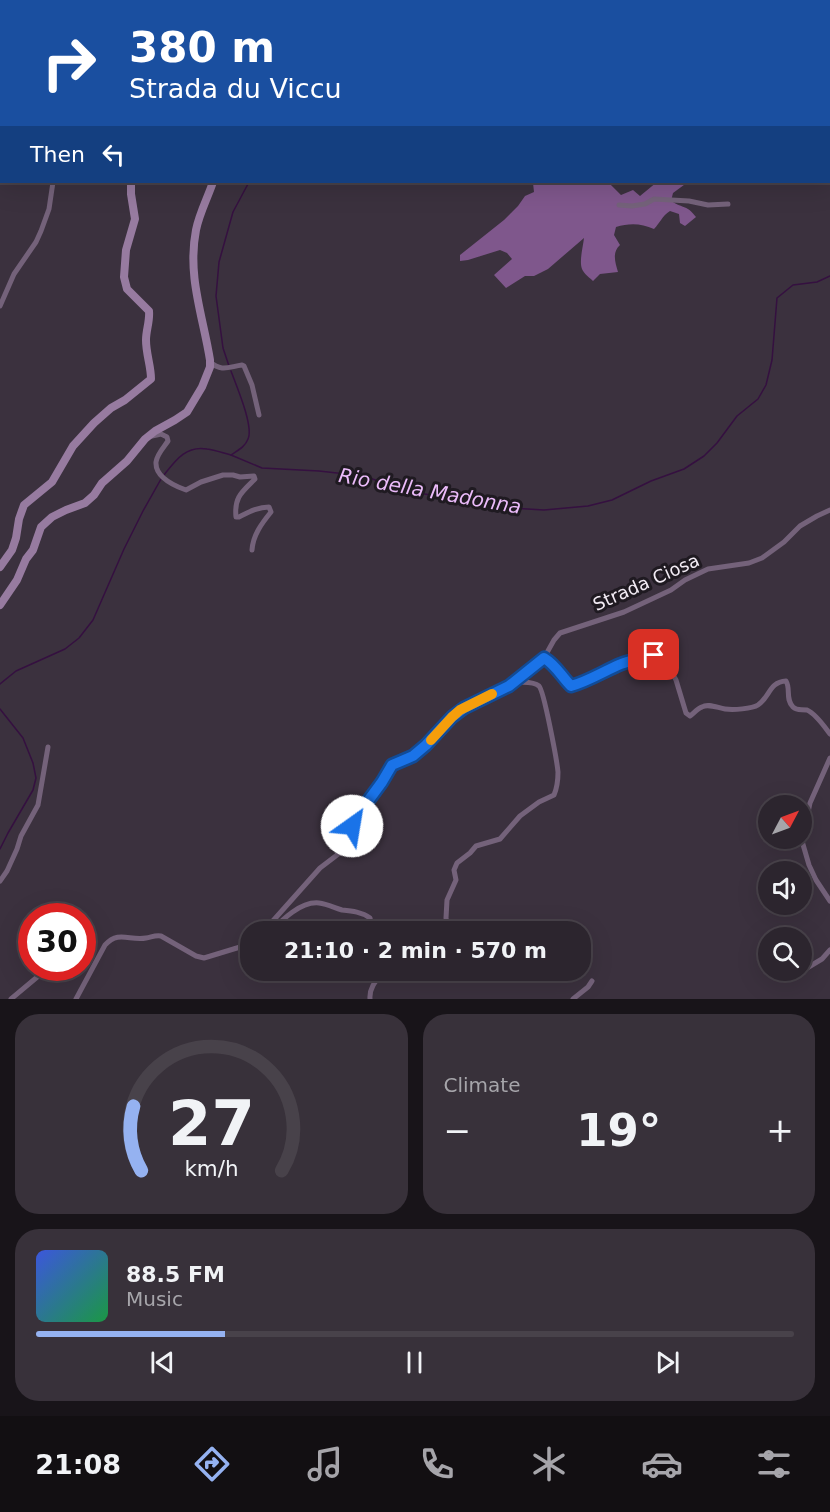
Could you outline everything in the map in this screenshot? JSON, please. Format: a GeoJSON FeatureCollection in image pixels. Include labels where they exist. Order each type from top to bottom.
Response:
{"type":"FeatureCollection","features":[{"type":"Feature","properties":{"kind":"street"},"geometry":{"type":"LineString","coordinates":[[0,306],[14,274],[41,231],[51,202],[53,183]]}},
{"type":"Feature","properties":{"kind":"street"},"geometry":{"type":"LineString","coordinates":[[0,567],[12,550],[24,505],[52,482],[73,446],[94,423],[150,380],[151,369],[146,343],[149,311],[127,289],[124,277],[126,250],[135,219],[131,183]]}},
{"type":"Feature","properties":{"kind":"street"},"geometry":{"type":"LineString","coordinates":[[0,605],[33,550],[41,527],[52,517],[85,502],[94,495],[102,483],[127,461],[145,438],[187,412],[202,387],[210,362],[196,294],[194,266],[196,230],[213,183]]}},
{"type":"Feature","properties":{"kind":"street"},"geometry":{"type":"LineString","coordinates":[[619,205],[645,204],[654,199],[708,205],[728,204]]}},
{"type":"Feature","properties":{"kind":"street"},"geometry":{"type":"LineString","coordinates":[[210,362],[224,369],[242,365],[246,369],[259,415]]}},
{"type":"Feature","properties":{"kind":"street"},"geometry":{"type":"LineString","coordinates":[[145,438],[157,434],[167,437],[166,444],[157,459],[157,469],[169,483],[186,490],[223,475],[254,476],[255,479],[239,494],[236,501],[236,517],[266,507],[269,507],[271,512],[259,528],[252,550]]}},
{"type":"Feature","properties":{"kind":"street","name":"Strada Ciosa"},"geometry":{"type":"LineString","coordinates":[[273,921],[320,868],[347,846],[357,816],[392,765],[413,756],[464,708],[516,682],[544,658],[560,633],[624,612],[671,590],[708,569],[762,558],[775,550],[800,526],[830,510]]}},
{"type":"Feature","properties":{"kind":"street"},"geometry":{"type":"LineString","coordinates":[[544,658],[558,669],[571,686],[583,683],[623,663],[654,655],[664,659],[676,680],[686,713],[690,716],[702,706],[742,709],[758,705],[773,686],[780,681],[786,681],[789,686],[788,697],[791,706],[797,710],[807,710],[814,715],[830,734]]}},
{"type":"Feature","properties":{"kind":"street"},"geometry":{"type":"LineString","coordinates":[[447,921],[447,900],[456,880],[454,866],[476,846],[500,840],[520,816],[539,802],[554,795],[558,773],[541,688],[536,684],[516,682]]}},
{"type":"Feature","properties":{"kind":"street"},"geometry":{"type":"LineString","coordinates":[[0,881],[11,864],[21,836],[38,805],[48,747]]}},
{"type":"Feature","properties":{"kind":"street"},"geometry":{"type":"LineString","coordinates":[[830,759],[810,803],[802,841],[808,865],[830,901]]}},
{"type":"Feature","properties":{"kind":"street"},"geometry":{"type":"LineString","coordinates":[[281,921],[302,907],[322,903],[366,915],[371,921]]}},
{"type":"Feature","properties":{"kind":"street"},"geometry":{"type":"LineString","coordinates":[[76,999],[105,945],[116,937],[158,936],[204,958],[240,947]]}},
{"type":"Feature","properties":{"kind":"street"},"geometry":{"type":"LineString","coordinates":[[812,965],[830,950]]}},
{"type":"Feature","properties":{"kind":"street"},"geometry":{"type":"LineString","coordinates":[[11,999],[32,981]]}},
{"type":"Feature","properties":{"kind":"street"},"geometry":{"type":"LineString","coordinates":[[370,999],[375,981]]}},
{"type":"Feature","properties":{"kind":"street"},"geometry":{"type":"LineString","coordinates":[[573,999],[592,981]]}},
{"type":"Feature","properties":{"kind":"shaded area"},"geometry":{"type":"Polygon","coordinates":[[[533,183],[609,183],[621,195],[633,190],[640,196],[656,183],[687,183],[673,193],[671,201],[688,209],[696,217],[685,226],[680,223],[679,214],[670,211],[654,229],[635,224],[616,227],[614,235],[620,245],[615,254],[618,272],[600,274],[593,281],[582,269],[584,238],[548,269],[534,276],[525,276],[506,288],[494,275],[512,259],[507,253],[500,250],[460,261],[460,255],[504,220],[525,196],[534,192],[533,183]]]}},
{"type":"Feature","properties":{"kind":"waterway"},"geometry":{"type":"LineString","coordinates":[[229,366],[223,348],[216,296],[219,262],[233,212],[248,183]]}},
{"type":"Feature","properties":{"kind":"waterway","name":"Rio della Madonna"},"geometry":{"type":"LineString","coordinates":[[231,455],[262,468],[364,476],[406,491],[511,508],[544,510],[588,506],[612,500],[651,481],[684,469],[704,456],[717,443],[737,416],[758,399],[766,385],[772,360],[777,298],[793,285],[817,282],[830,276]]}},
{"type":"Feature","properties":{"kind":"waterway"},"geometry":{"type":"LineString","coordinates":[[164,475],[182,455],[193,449],[213,450],[231,455],[247,442],[249,433],[247,415],[231,371]]}},
{"type":"Feature","properties":{"kind":"waterway"},"geometry":{"type":"LineString","coordinates":[[0,684],[16,671],[65,649],[79,638],[93,620],[124,549],[161,479]]}},
{"type":"Feature","properties":{"kind":"waterway"},"geometry":{"type":"LineString","coordinates":[[0,709],[23,738],[36,778],[33,790],[0,849]]}},
{"type":"Feature","properties":{"kind":"slow traffic"},"geometry":{"type":"LineString","coordinates":[[431,740],[460,710],[492,694]]}},
{"type":"Feature","properties":{"kind":"route"},"geometry":{"type":"LineString","coordinates":[[352,826],[392,765],[413,756],[464,708],[516,682],[544,658],[558,669],[571,686],[583,683],[623,663],[654,655]]}}]}
